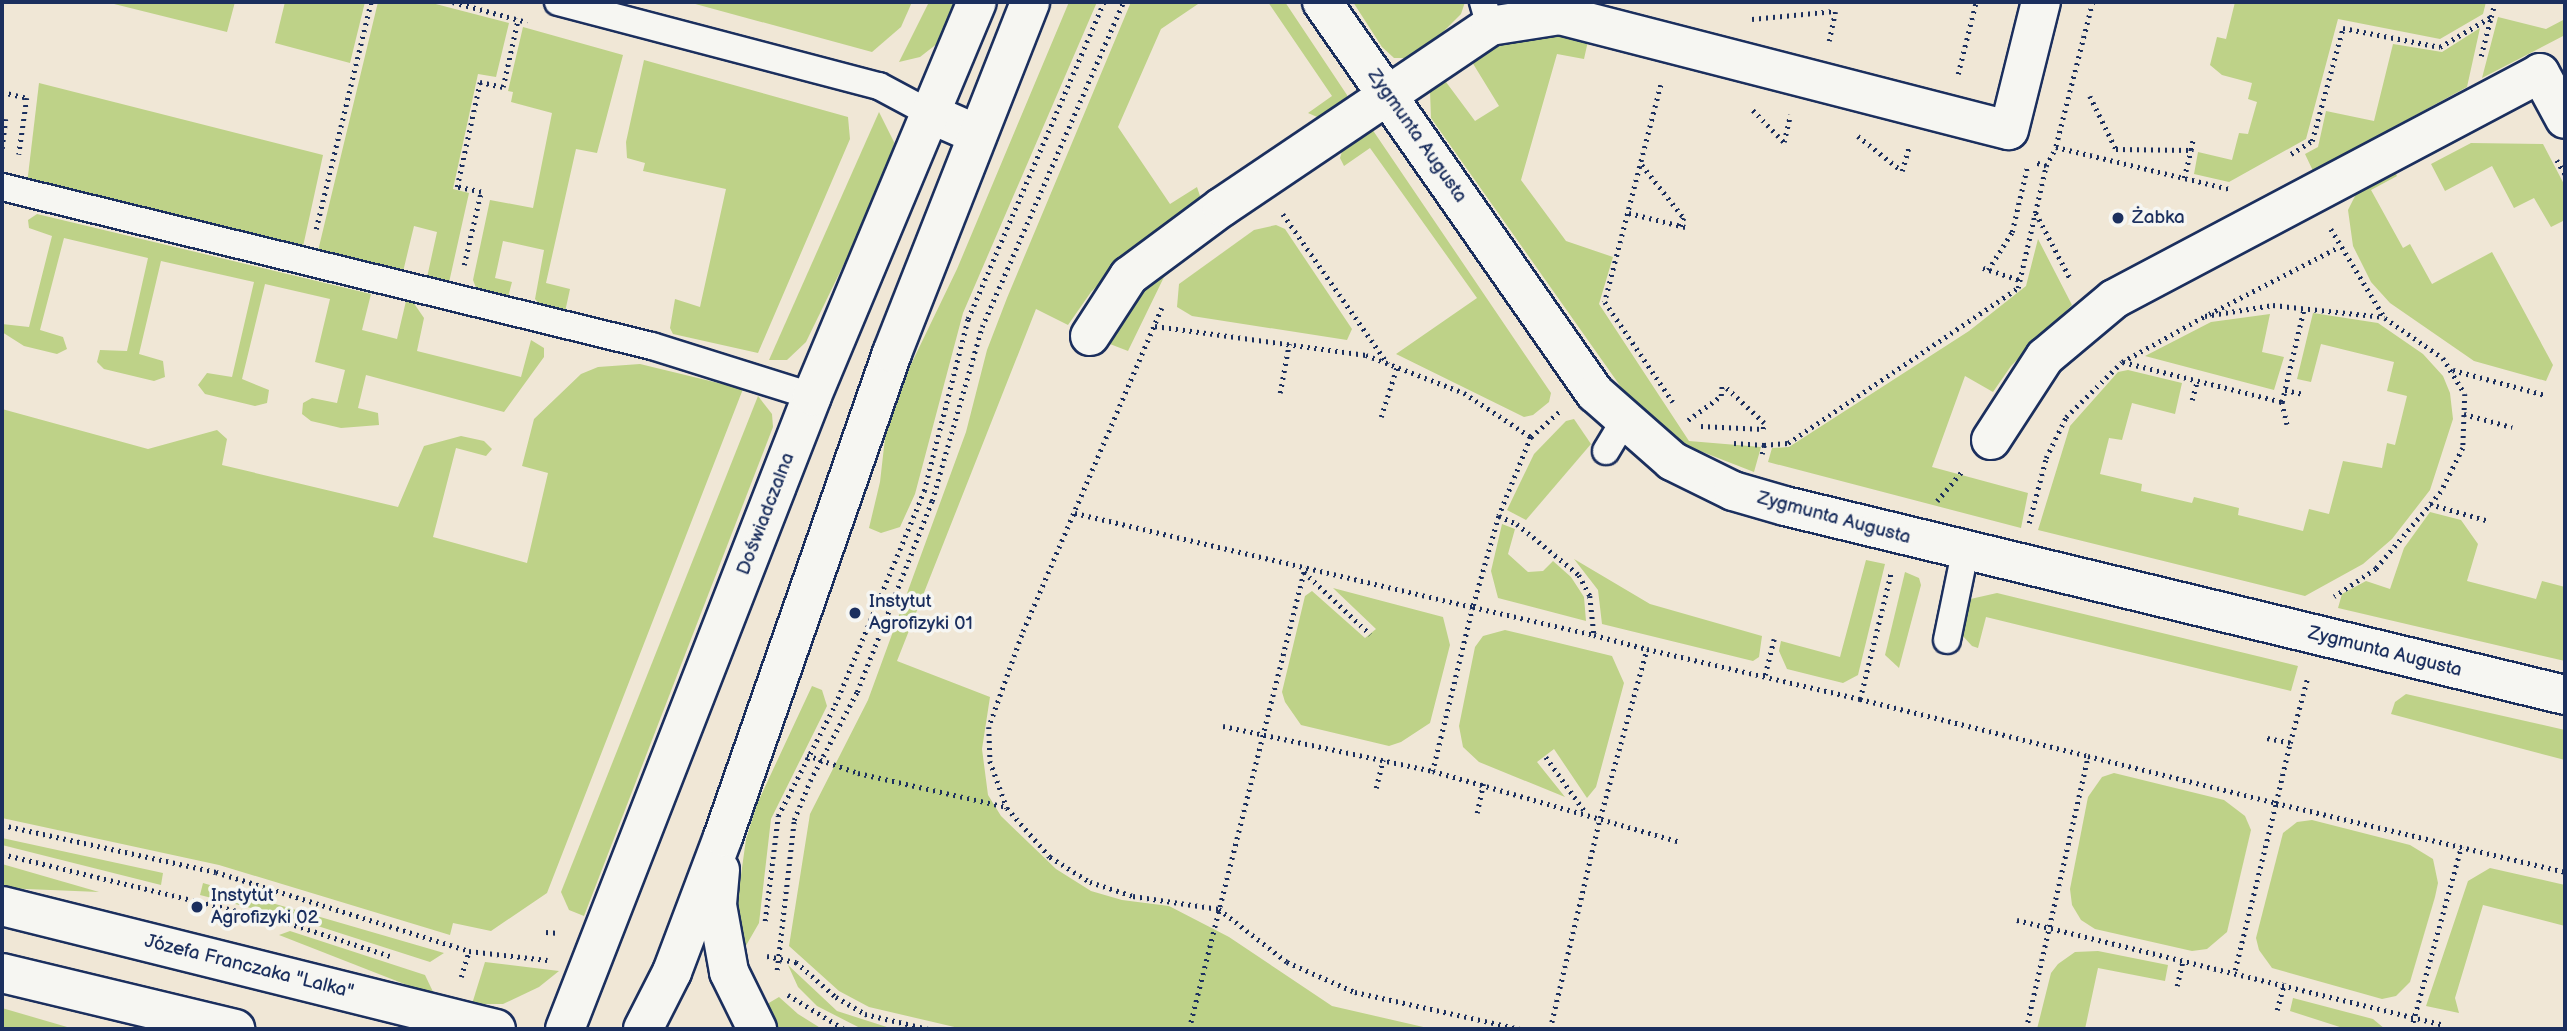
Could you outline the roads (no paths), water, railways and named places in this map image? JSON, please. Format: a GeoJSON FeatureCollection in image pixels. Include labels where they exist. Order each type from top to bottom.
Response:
{"type":"FeatureCollection","features":[{"type":"Feature","properties":{"kind":"street","name":"Doświadczalna"},"geometry":{"type":"LineString","coordinates":[[565,1029],[812,396],[933,115],[977,2]]}},
{"type":"Feature","properties":{"kind":"street"},"geometry":{"type":"LineString","coordinates":[[643,1029],[671,972],[723,837],[892,354],[1030,2]]}},
{"type":"Feature","properties":{"kind":"street","name":"Zygmunta Augusta"},"geometry":{"type":"LineString","coordinates":[[1322,2],[1389,94],[1595,393],[1615,436],[1733,491],[1965,552],[2565,695]]}},
{"type":"Feature","properties":{"kind":"street"},"geometry":{"type":"LineString","coordinates":[[1090,337],[1129,276],[1389,94],[1486,14],[1560,15],[2009,130],[2041,2]]}},
{"type":"Feature","properties":{"kind":"street"},"geometry":{"type":"LineString","coordinates":[[1991,440],[2045,357],[2114,299],[2540,73],[2565,119]]}},
{"type":"Feature","properties":{"kind":"street"},"geometry":{"type":"LineString","coordinates":[[933,115],[976,134]]}},
{"type":"Feature","properties":{"kind":"street"},"geometry":{"type":"LineString","coordinates":[[723,837],[717,905],[721,937],[741,1004],[757,1029]]}},
{"type":"Feature","properties":{"kind":"street","name":"Józefa Franczaka \"Lalka\""},"geometry":{"type":"LineString","coordinates":[[2,906],[496,1029]]}},
{"type":"Feature","properties":{"kind":"street"},"geometry":{"type":"LineString","coordinates":[[2,973],[235,1029]]}},
{"type":"Feature","properties":{"kind":"lane"},"geometry":{"type":"LineString","coordinates":[[558,2],[879,86],[933,115]]}},
{"type":"Feature","properties":{"kind":"lane"},"geometry":{"type":"LineString","coordinates":[[8,189],[652,346],[812,396]]}},
{"type":"Feature","properties":{"kind":"lane"},"geometry":{"type":"LineString","coordinates":[[1947,640],[1965,552]]}},
{"type":"Feature","properties":{"kind":"place","name":"Żabka"},"geometry":{"type":"Point","coordinates":[2118,218]}},
{"type":"Feature","properties":{"kind":"place","name":"Instytut Agrofizyki 01"},"geometry":{"type":"Point","coordinates":[855,613]}},
{"type":"Feature","properties":{"kind":"place","name":"Instytut Agrofizyki 02"},"geometry":{"type":"Point","coordinates":[197,907]}}]}
